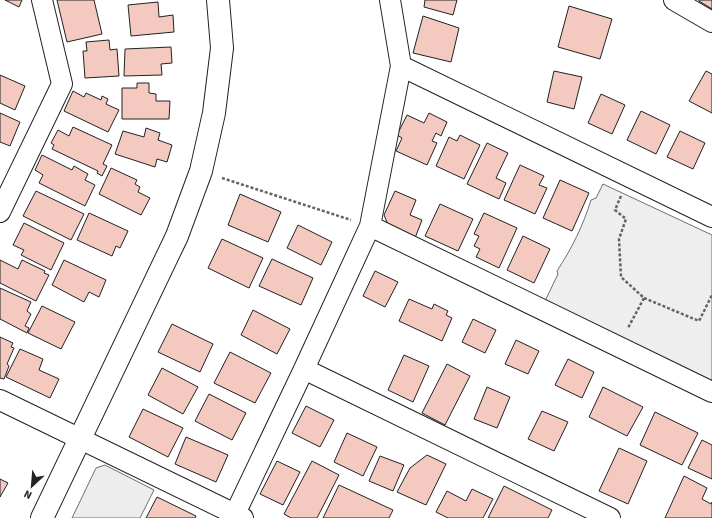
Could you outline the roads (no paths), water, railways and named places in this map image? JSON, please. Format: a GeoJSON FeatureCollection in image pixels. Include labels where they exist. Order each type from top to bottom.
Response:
{"type":"FeatureCollection","features":[{"type":"Feature","properties":{"kind":"street"},"geometry":{"type":"LineString","coordinates":[[0,212],[62,84],[42,0]]}},
{"type":"Feature","properties":{"kind":"street"},"geometry":{"type":"LineString","coordinates":[[42,518],[177,236],[201,171],[214,113],[222,48],[218,0]]}},
{"type":"Feature","properties":{"kind":"street"},"geometry":{"type":"LineString","coordinates":[[0,400],[237,517],[370,226],[401,66],[390,0]]}},
{"type":"Feature","properties":{"kind":"street"},"geometry":{"type":"LineString","coordinates":[[674,0],[712,22]]}},
{"type":"Feature","properties":{"kind":"street"},"geometry":{"type":"LineString","coordinates":[[401,66],[712,217]]}},
{"type":"Feature","properties":{"kind":"street"},"geometry":{"type":"LineString","coordinates":[[370,226],[712,392]]}},
{"type":"Feature","properties":{"kind":"street"},"geometry":{"type":"LineString","coordinates":[[304,369],[610,518]]}}]}
